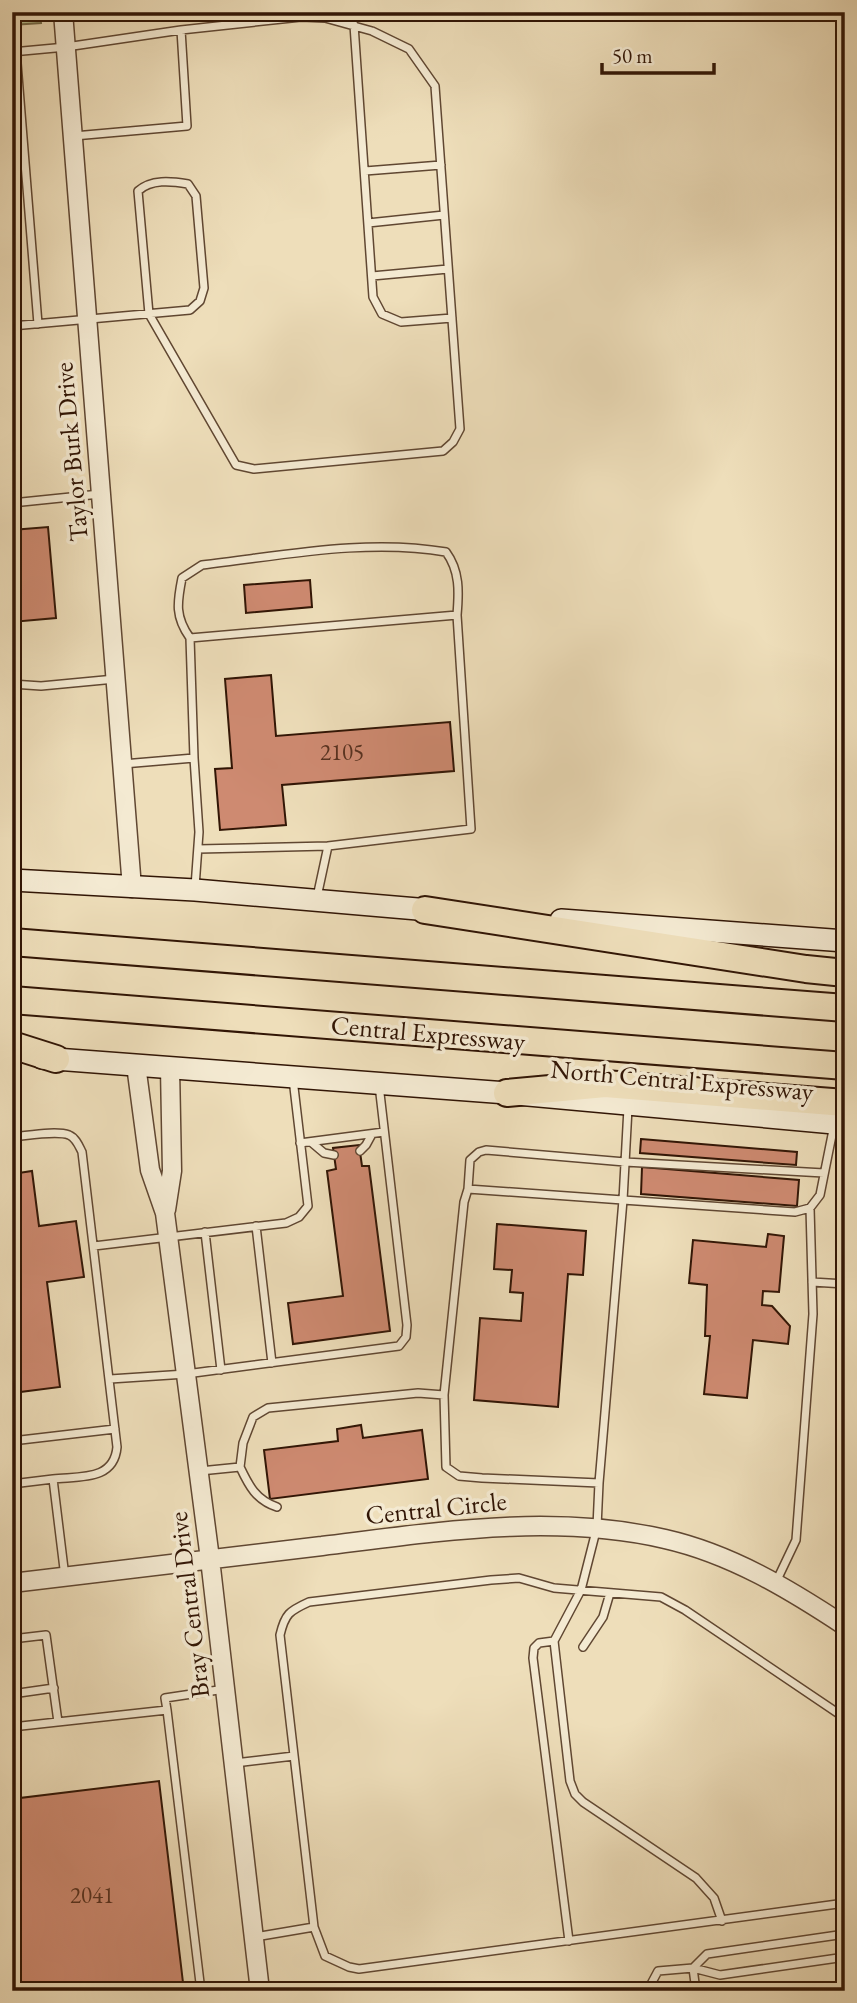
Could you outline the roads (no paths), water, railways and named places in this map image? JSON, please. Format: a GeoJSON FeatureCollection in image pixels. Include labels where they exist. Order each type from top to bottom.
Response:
{"type":"FeatureCollection","features":[{"type":"Feature","properties":{"kind":"highway"},"geometry":{"type":"LineString","coordinates":[[425,910],[806,970],[845,973]]}},
{"type":"Feature","properties":{"kind":"highway"},"geometry":{"type":"LineString","coordinates":[[12,942],[845,1007]]}},
{"type":"Feature","properties":{"kind":"highway","name":"Central Expressway"},"geometry":{"type":"LineString","coordinates":[[12,1000],[845,1066]]}},
{"type":"Feature","properties":{"kind":"highway"},"geometry":{"type":"LineString","coordinates":[[12,1045],[56,1059]]}},
{"type":"Feature","properties":{"kind":"highway"},"geometry":{"type":"LineString","coordinates":[[507,1093],[606,1084],[841,1117]]}},
{"type":"Feature","properties":{"kind":"main road"},"geometry":{"type":"LineString","coordinates":[[12,880],[195,890],[316,902],[845,941]]}},
{"type":"Feature","properties":{"kind":"main road","name":"North Central Expressway"},"geometry":{"type":"LineString","coordinates":[[12,1055],[629,1104],[841,1117]]}},
{"type":"Feature","properties":{"kind":"street","name":"Taylor Burk Drive"},"geometry":{"type":"LineString","coordinates":[[63,12],[132,888]]}},
{"type":"Feature","properties":{"kind":"street","name":"Bray Central Drive"},"geometry":{"type":"LineString","coordinates":[[136,1065],[150,1170],[166,1213]]}},
{"type":"Feature","properties":{"kind":"street","name":"Bray Central Drive"},"geometry":{"type":"LineString","coordinates":[[170,1068],[172,1171],[166,1213],[168,1236],[210,1559],[260,1991]]}},
{"type":"Feature","properties":{"kind":"street","name":"Central Circle"},"geometry":{"type":"LineString","coordinates":[[12,1583],[512,1526],[597,1527],[666,1539],[694,1547],[776,1582],[845,1626]]}},
{"type":"Feature","properties":{"kind":"lane"},"geometry":{"type":"LineString","coordinates":[[12,326],[38,324],[87,320],[149,314],[190,310],[200,301],[204,288],[196,196],[188,184],[146,184],[138,191],[149,314],[236,465],[254,470],[443,451],[453,442],[460,429],[435,86],[409,49],[372,31],[326,18],[301,17],[181,30],[14,52],[38,324]]}},
{"type":"Feature","properties":{"kind":"lane"},"geometry":{"type":"LineString","coordinates":[[354,25],[373,297],[383,314],[401,322],[452,318]]}},
{"type":"Feature","properties":{"kind":"lane"},"geometry":{"type":"LineString","coordinates":[[73,136],[187,126],[181,30]]}},
{"type":"Feature","properties":{"kind":"lane"},"geometry":{"type":"LineString","coordinates":[[365,171],[440,165]]}},
{"type":"Feature","properties":{"kind":"lane"},"geometry":{"type":"LineString","coordinates":[[368,223],[444,215]]}},
{"type":"Feature","properties":{"kind":"lane"},"geometry":{"type":"LineString","coordinates":[[372,275],[448,268]]}},
{"type":"Feature","properties":{"kind":"lane"},"geometry":{"type":"LineString","coordinates":[[12,503],[101,494]]}},
{"type":"Feature","properties":{"kind":"lane"},"geometry":{"type":"LineString","coordinates":[[195,890],[199,832],[190,638],[181,625],[177,601],[182,578],[202,565],[374,547],[446,552],[455,564],[459,589],[457,615],[471,829],[328,846],[198,849]]}},
{"type":"Feature","properties":{"kind":"lane"},"geometry":{"type":"LineString","coordinates":[[190,638],[457,615]]}},
{"type":"Feature","properties":{"kind":"lane"},"geometry":{"type":"LineString","coordinates":[[12,684],[41,686],[116,679]]}},
{"type":"Feature","properties":{"kind":"lane"},"geometry":{"type":"LineString","coordinates":[[122,764],[194,758]]}},
{"type":"Feature","properties":{"kind":"lane"},"geometry":{"type":"LineString","coordinates":[[316,902],[328,846]]}},
{"type":"Feature","properties":{"kind":"lane"},"geometry":{"type":"LineString","coordinates":[[94,1246],[286,1223],[299,1217],[308,1206],[293,1078]]}},
{"type":"Feature","properties":{"kind":"lane"},"geometry":{"type":"LineString","coordinates":[[110,1379],[186,1374],[393,1349],[399,1346],[405,1337],[407,1325],[379,1085]]}},
{"type":"Feature","properties":{"kind":"lane"},"geometry":{"type":"LineString","coordinates":[[629,1104],[597,1527],[581,1590],[554,1641],[570,1781],[575,1794],[696,1878],[714,1898],[722,1921]]}},
{"type":"Feature","properties":{"kind":"lane"},"geometry":{"type":"LineString","coordinates":[[468,1189],[795,1212],[810,1208],[820,1195],[841,1117]]}},
{"type":"Feature","properties":{"kind":"lane"},"geometry":{"type":"LineString","coordinates":[[300,1143],[384,1132]]}},
{"type":"Feature","properties":{"kind":"lane"},"geometry":{"type":"LineString","coordinates":[[360,1152],[372,1134]]}},
{"type":"Feature","properties":{"kind":"lane"},"geometry":{"type":"LineString","coordinates":[[12,1137],[68,1135],[76,1140],[82,1153],[110,1379],[116,1458],[111,1467],[101,1473],[12,1485]]}},
{"type":"Feature","properties":{"kind":"lane"},"geometry":{"type":"LineString","coordinates":[[310,1142],[324,1153],[334,1155]]}},
{"type":"Feature","properties":{"kind":"lane"},"geometry":{"type":"LineString","coordinates":[[599,1483],[459,1476],[446,1467],[444,1395],[470,1160],[486,1150],[625,1162],[824,1173]]}},
{"type":"Feature","properties":{"kind":"lane"},"geometry":{"type":"LineString","coordinates":[[776,1582],[796,1540],[813,1314],[810,1208]]}},
{"type":"Feature","properties":{"kind":"lane"},"geometry":{"type":"LineString","coordinates":[[256,1226],[272,1363]]}},
{"type":"Feature","properties":{"kind":"lane"},"geometry":{"type":"LineString","coordinates":[[205,1232],[221,1370]]}},
{"type":"Feature","properties":{"kind":"lane"},"geometry":{"type":"LineString","coordinates":[[812,1282],[845,1284]]}},
{"type":"Feature","properties":{"kind":"lane"},"geometry":{"type":"LineString","coordinates":[[277,1507],[263,1502],[249,1486],[240,1467],[243,1443],[253,1417],[268,1408],[418,1393],[444,1395]]}},
{"type":"Feature","properties":{"kind":"lane"},"geometry":{"type":"LineString","coordinates":[[12,1441],[115,1429]]}},
{"type":"Feature","properties":{"kind":"lane"},"geometry":{"type":"LineString","coordinates":[[199,1471],[240,1467]]}},
{"type":"Feature","properties":{"kind":"lane"},"geometry":{"type":"LineString","coordinates":[[53,1479],[65,1577]]}},
{"type":"Feature","properties":{"kind":"lane"},"geometry":{"type":"LineString","coordinates":[[845,1718],[685,1610],[661,1597],[554,1588],[519,1578],[309,1602],[293,1609],[284,1618],[280,1635],[314,1927],[325,1956],[359,1969],[845,1903]]}},
{"type":"Feature","properties":{"kind":"lane"},"geometry":{"type":"LineString","coordinates":[[583,1647],[603,1618],[610,1593]]}},
{"type":"Feature","properties":{"kind":"lane"},"geometry":{"type":"LineString","coordinates":[[12,1639],[46,1635],[58,1722]]}},
{"type":"Feature","properties":{"kind":"lane"},"geometry":{"type":"LineString","coordinates":[[554,1641],[539,1643],[534,1648],[533,1658],[569,1941]]}},
{"type":"Feature","properties":{"kind":"lane"},"geometry":{"type":"LineString","coordinates":[[12,1682],[13,1694],[54,1688]]}},
{"type":"Feature","properties":{"kind":"lane"},"geometry":{"type":"LineString","coordinates":[[201,1991],[165,1698],[225,1689]]}},
{"type":"Feature","properties":{"kind":"lane"},"geometry":{"type":"LineString","coordinates":[[12,1727],[167,1710]]}},
{"type":"Feature","properties":{"kind":"lane"},"geometry":{"type":"LineString","coordinates":[[234,1763],[294,1756]]}},
{"type":"Feature","properties":{"kind":"lane"},"geometry":{"type":"LineString","coordinates":[[254,1937],[314,1927]]}},
{"type":"Feature","properties":{"kind":"lane"},"geometry":{"type":"LineString","coordinates":[[693,1968],[706,1954],[845,1934]]}},
{"type":"Feature","properties":{"kind":"lane"},"geometry":{"type":"LineString","coordinates":[[651,1991],[650,1986],[658,1971],[693,1968],[720,1975],[845,1957]]}},
{"type":"Feature","properties":{"kind":"lane"},"geometry":{"type":"LineString","coordinates":[[693,1968],[696,1991]]}}]}
